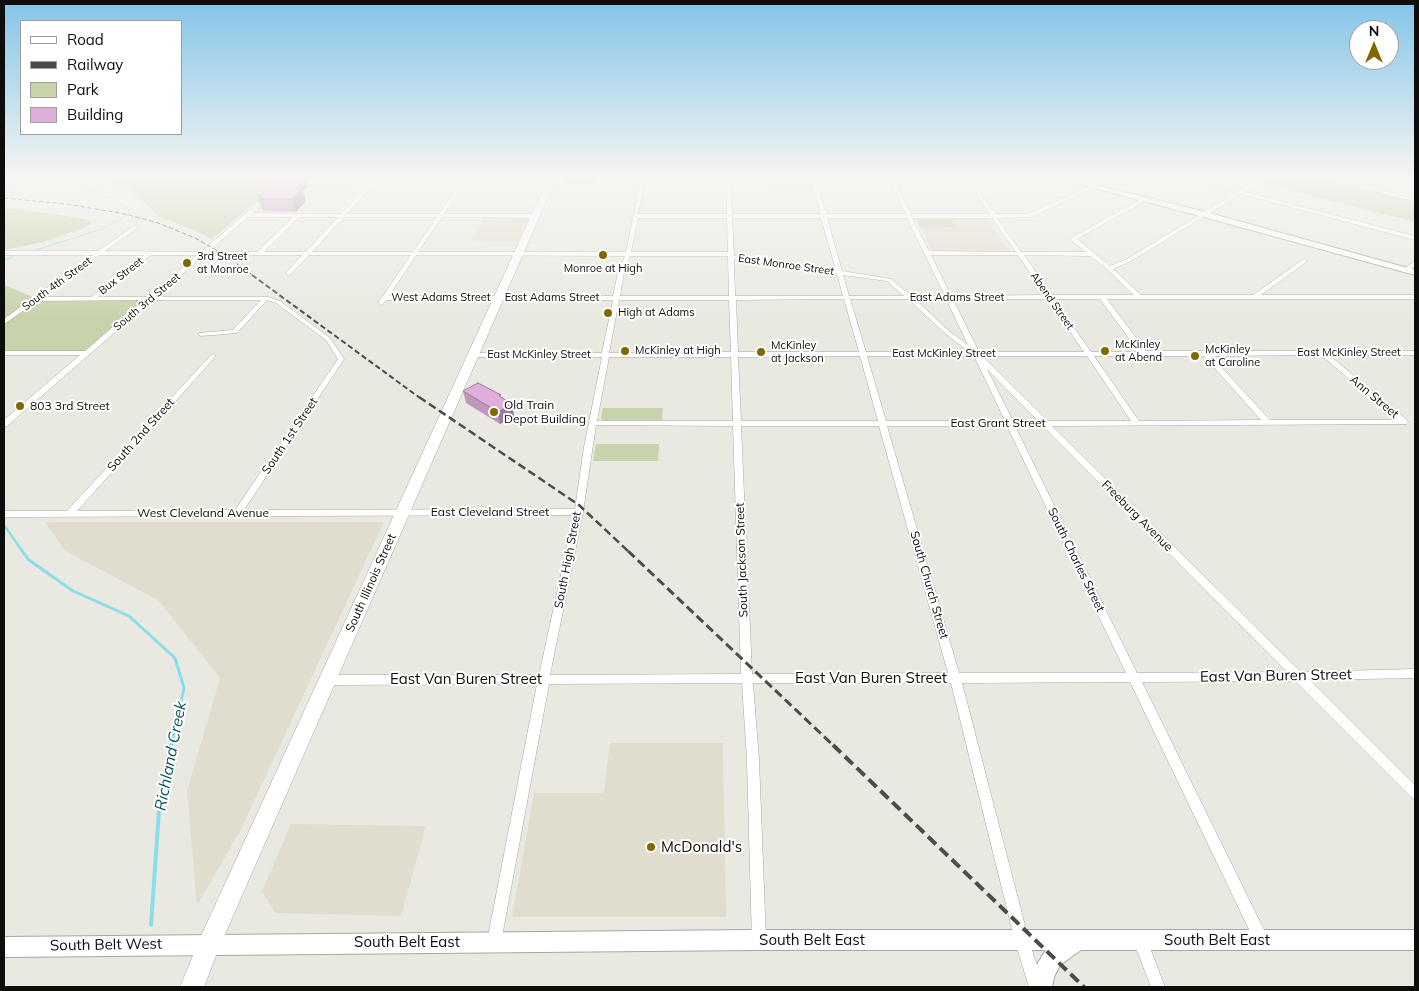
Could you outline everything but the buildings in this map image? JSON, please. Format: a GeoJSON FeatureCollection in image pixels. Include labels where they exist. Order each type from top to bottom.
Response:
{"type":"FeatureCollection","features":[{"type":"Feature","properties":{"kind":"main road","name":"South Illinois Street"},"geometry":{"type":"LineString","coordinates":[[192,987],[209,944],[531,225]]}},
{"type":"Feature","properties":{"kind":"main road"},"geometry":{"type":"LineString","coordinates":[[1243,225],[1415,273]]}},
{"type":"Feature","properties":{"kind":"main road"},"geometry":{"type":"LineString","coordinates":[[1041,987],[1044,974],[1054,958],[1076,940]]}},
{"type":"Feature","properties":{"kind":"main road","name":"South Belt East"},"geometry":{"type":"LineString","coordinates":[[209,944],[1415,940]]}},
{"type":"Feature","properties":{"kind":"main road","name":"South Belt West"},"geometry":{"type":"LineString","coordinates":[[4,947],[209,944]]}},
{"type":"Feature","properties":{"kind":"street","name":"South 3rd Street"},"geometry":{"type":"LineString","coordinates":[[4,424],[236,225]]}},
{"type":"Feature","properties":{"kind":"street"},"geometry":{"type":"LineString","coordinates":[[258,254],[287,225]]}},
{"type":"Feature","properties":{"kind":"street"},"geometry":{"type":"LineString","coordinates":[[289,273],[333,225]]}},
{"type":"Feature","properties":{"kind":"street"},"geometry":{"type":"LineString","coordinates":[[414,254],[433,225]]}},
{"type":"Feature","properties":{"kind":"street","name":"South High Street"},"geometry":{"type":"LineString","coordinates":[[494,942],[544,679],[579,512],[593,423],[621,272],[628,254],[634,225]]}},
{"type":"Feature","properties":{"kind":"street","name":"South Jackson Street"},"geometry":{"type":"LineString","coordinates":[[730,225],[759,941]]}},
{"type":"Feature","properties":{"kind":"street","name":"South Church Street"},"geometry":{"type":"LineString","coordinates":[[827,225],[955,678],[1022,941],[1036,987]]}},
{"type":"Feature","properties":{"kind":"street","name":"South Charles Street"},"geometry":{"type":"LineString","coordinates":[[913,225],[1261,940]]}},
{"type":"Feature","properties":{"kind":"street","name":"Abend Street"},"geometry":{"type":"LineString","coordinates":[[1000,225],[1136,422]]}},
{"type":"Feature","properties":{"kind":"street"},"geometry":{"type":"LineString","coordinates":[[1096,225],[1073,239],[1109,268],[1139,297]]}},
{"type":"Feature","properties":{"kind":"street"},"geometry":{"type":"LineString","coordinates":[[1109,268],[1129,260],[1185,225]]}},
{"type":"Feature","properties":{"kind":"street"},"geometry":{"type":"LineString","coordinates":[[1367,225],[1415,238]]}},
{"type":"Feature","properties":{"kind":"street","name":"South 4th Street"},"geometry":{"type":"LineString","coordinates":[[4,322],[135,227]]}},
{"type":"Feature","properties":{"kind":"street"},"geometry":{"type":"LineString","coordinates":[[4,253],[203,254]]}},
{"type":"Feature","properties":{"kind":"street"},"geometry":{"type":"LineString","coordinates":[[927,253],[1092,254]]}},
{"type":"Feature","properties":{"kind":"street","name":"Bux Street"},"geometry":{"type":"LineString","coordinates":[[93,298],[149,254]]}},
{"type":"Feature","properties":{"kind":"street","name":"East Monroe Street"},"geometry":{"type":"LineString","coordinates":[[203,254],[628,254],[731,256],[840,273]]}},
{"type":"Feature","properties":{"kind":"street","name":"West Adams Street"},"geometry":{"type":"LineString","coordinates":[[414,254],[382,301],[498,298]]}},
{"type":"Feature","properties":{"kind":"street"},"geometry":{"type":"LineString","coordinates":[[1254,297],[1304,261]]}},
{"type":"Feature","properties":{"kind":"street"},"geometry":{"type":"LineString","coordinates":[[1406,271],[1415,263]]}},
{"type":"Feature","properties":{"kind":"street","name":"Freeburg Avenue"},"geometry":{"type":"LineString","coordinates":[[840,273],[889,280],[948,333],[976,354],[1415,793]]}},
{"type":"Feature","properties":{"kind":"street"},"geometry":{"type":"LineString","coordinates":[[1102,297],[1144,354]]}},
{"type":"Feature","properties":{"kind":"street","name":"East Adams Street"},"geometry":{"type":"LineString","coordinates":[[498,298],[1415,297]]}},
{"type":"Feature","properties":{"kind":"street"},"geometry":{"type":"LineString","coordinates":[[38,299],[266,298]]}},
{"type":"Feature","properties":{"kind":"street"},"geometry":{"type":"LineString","coordinates":[[201,334],[235,332],[266,298]]}},
{"type":"Feature","properties":{"kind":"street","name":"South 1st Street"},"geometry":{"type":"LineString","coordinates":[[238,513],[341,359],[328,339],[278,302],[266,298]]}},
{"type":"Feature","properties":{"kind":"street"},"geometry":{"type":"LineString","coordinates":[[4,353],[87,354]]}},
{"type":"Feature","properties":{"kind":"street","name":"Ann Street"},"geometry":{"type":"LineString","coordinates":[[1322,353],[1404,422]]}},
{"type":"Feature","properties":{"kind":"street","name":"East McKinley Street"},"geometry":{"type":"LineString","coordinates":[[473,355],[1415,353]]}},
{"type":"Feature","properties":{"kind":"street"},"geometry":{"type":"LineString","coordinates":[[1206,354],[1267,422]]}},
{"type":"Feature","properties":{"kind":"street","name":"South 2nd Street"},"geometry":{"type":"LineString","coordinates":[[69,514],[213,356]]}},
{"type":"Feature","properties":{"kind":"street","name":"East Grant Street"},"geometry":{"type":"LineString","coordinates":[[593,423],[1404,422]]}},
{"type":"Feature","properties":{"kind":"street","name":"East Cleveland Street"},"geometry":{"type":"LineString","coordinates":[[402,512],[579,512]]}},
{"type":"Feature","properties":{"kind":"street","name":"West Cleveland Avenue"},"geometry":{"type":"LineString","coordinates":[[4,514],[402,512]]}},
{"type":"Feature","properties":{"kind":"street","name":"East Van Buren Street"},"geometry":{"type":"LineString","coordinates":[[327,680],[1269,677],[1415,673]]}},
{"type":"Feature","properties":{"kind":"street"},"geometry":{"type":"LineString","coordinates":[[1140,940],[1158,987]]}},
{"type":"Feature","properties":{"kind":"shaded area"},"geometry":{"type":"Polygon","coordinates":[[[480,225],[525,225],[518,242],[471,241],[480,225]]]}},
{"type":"Feature","properties":{"kind":"shaded area"},"geometry":{"type":"Polygon","coordinates":[[[919,225],[992,225],[1009,252],[932,251],[919,225]]]}},
{"type":"Feature","properties":{"kind":"shaded area"},"geometry":{"type":"Polygon","coordinates":[[[45,522],[384,522],[242,827],[197,906],[187,791],[220,678],[158,600],[65,551],[45,522]]]}},
{"type":"Feature","properties":{"kind":"shaded area"},"geometry":{"type":"Polygon","coordinates":[[[610,743],[723,743],[726,917],[512,917],[534,793],[604,793],[610,743]]]}},
{"type":"Feature","properties":{"kind":"shaded area"},"geometry":{"type":"Polygon","coordinates":[[[291,824],[426,826],[401,916],[275,913],[262,891],[291,824]]]}},
{"type":"Feature","properties":{"kind":"green space"},"geometry":{"type":"Polygon","coordinates":[[[4,225],[88,225],[43,242],[4,250],[4,225]]]}},
{"type":"Feature","properties":{"kind":"green space"},"geometry":{"type":"Polygon","coordinates":[[[181,225],[228,225],[212,239],[181,225]]]}},
{"type":"Feature","properties":{"kind":"green space"},"geometry":{"type":"Polygon","coordinates":[[[919,225],[955,225],[956,227],[920,228],[919,225]]]}},
{"type":"Feature","properties":{"kind":"green space"},"geometry":{"type":"Polygon","coordinates":[[[4,285],[38,299],[148,299],[87,353],[4,354],[4,285]]]}},
{"type":"Feature","properties":{"kind":"green space"},"geometry":{"type":"Polygon","coordinates":[[[603,408],[663,408],[662,420],[604,420],[601,419],[603,408]]]}},
{"type":"Feature","properties":{"kind":"green space"},"geometry":{"type":"Polygon","coordinates":[[[596,444],[659,444],[658,461],[593,461],[596,444]]]}},
{"type":"Feature","properties":{"kind":"waterway","name":"Richland Creek"},"geometry":{"type":"LineString","coordinates":[[36,250],[109,225]]}},
{"type":"Feature","properties":{"kind":"waterway","name":"Richland Creek"},"geometry":{"type":"LineString","coordinates":[[4,260],[14,257]]}},
{"type":"Feature","properties":{"kind":"waterway","name":"Richland Creek"},"geometry":{"type":"LineString","coordinates":[[4,525],[23,552]]}},
{"type":"Feature","properties":{"kind":"waterway","name":"Richland Creek"},"geometry":{"type":"LineString","coordinates":[[22,551],[29,560],[73,591],[129,616],[175,658],[184,688],[171,746]]}},
{"type":"Feature","properties":{"kind":"waterway","name":"Richland Creek"},"geometry":{"type":"LineString","coordinates":[[151,925],[160,796],[171,745]]}},
{"type":"Feature","properties":{"kind":"railway"},"geometry":{"type":"LineString","coordinates":[[164,225],[195,238],[223,254],[254,276]]}},
{"type":"Feature","properties":{"kind":"railway"},"geometry":{"type":"LineString","coordinates":[[252,275],[420,398]]}},
{"type":"Feature","properties":{"kind":"railway"},"geometry":{"type":"LineString","coordinates":[[419,397],[579,505],[629,552]]}},
{"type":"Feature","properties":{"kind":"railway"},"geometry":{"type":"LineString","coordinates":[[628,551],[834,746]]}},
{"type":"Feature","properties":{"kind":"railway"},"geometry":{"type":"LineString","coordinates":[[833,745],[1084,987]]}},
{"type":"Feature","properties":{"kind":"place","name":"Monroe at High"},"geometry":{"type":"Point","coordinates":[603,255]}},
{"type":"Feature","properties":{"kind":"place","name":"3rd Street at Monroe"},"geometry":{"type":"Point","coordinates":[187,263]}},
{"type":"Feature","properties":{"kind":"place","name":"High at Adams"},"geometry":{"type":"Point","coordinates":[608,313]}},
{"type":"Feature","properties":{"kind":"place","name":"McKinley at High"},"geometry":{"type":"Point","coordinates":[625,351]}},
{"type":"Feature","properties":{"kind":"place","name":"McKinley at Abend"},"geometry":{"type":"Point","coordinates":[1105,351]}},
{"type":"Feature","properties":{"kind":"place","name":"McKinley at Jackson"},"geometry":{"type":"Point","coordinates":[761,352]}},
{"type":"Feature","properties":{"kind":"place","name":"McKinley at Caroline"},"geometry":{"type":"Point","coordinates":[1195,356]}},
{"type":"Feature","properties":{"kind":"place","name":"803 3rd Street"},"geometry":{"type":"Point","coordinates":[20,406]}},
{"type":"Feature","properties":{"kind":"place","name":"Old Train Depot Building"},"geometry":{"type":"Point","coordinates":[494,412]}},
{"type":"Feature","properties":{"kind":"place","name":"McDonald's"},"geometry":{"type":"Point","coordinates":[651,847]}}]}
